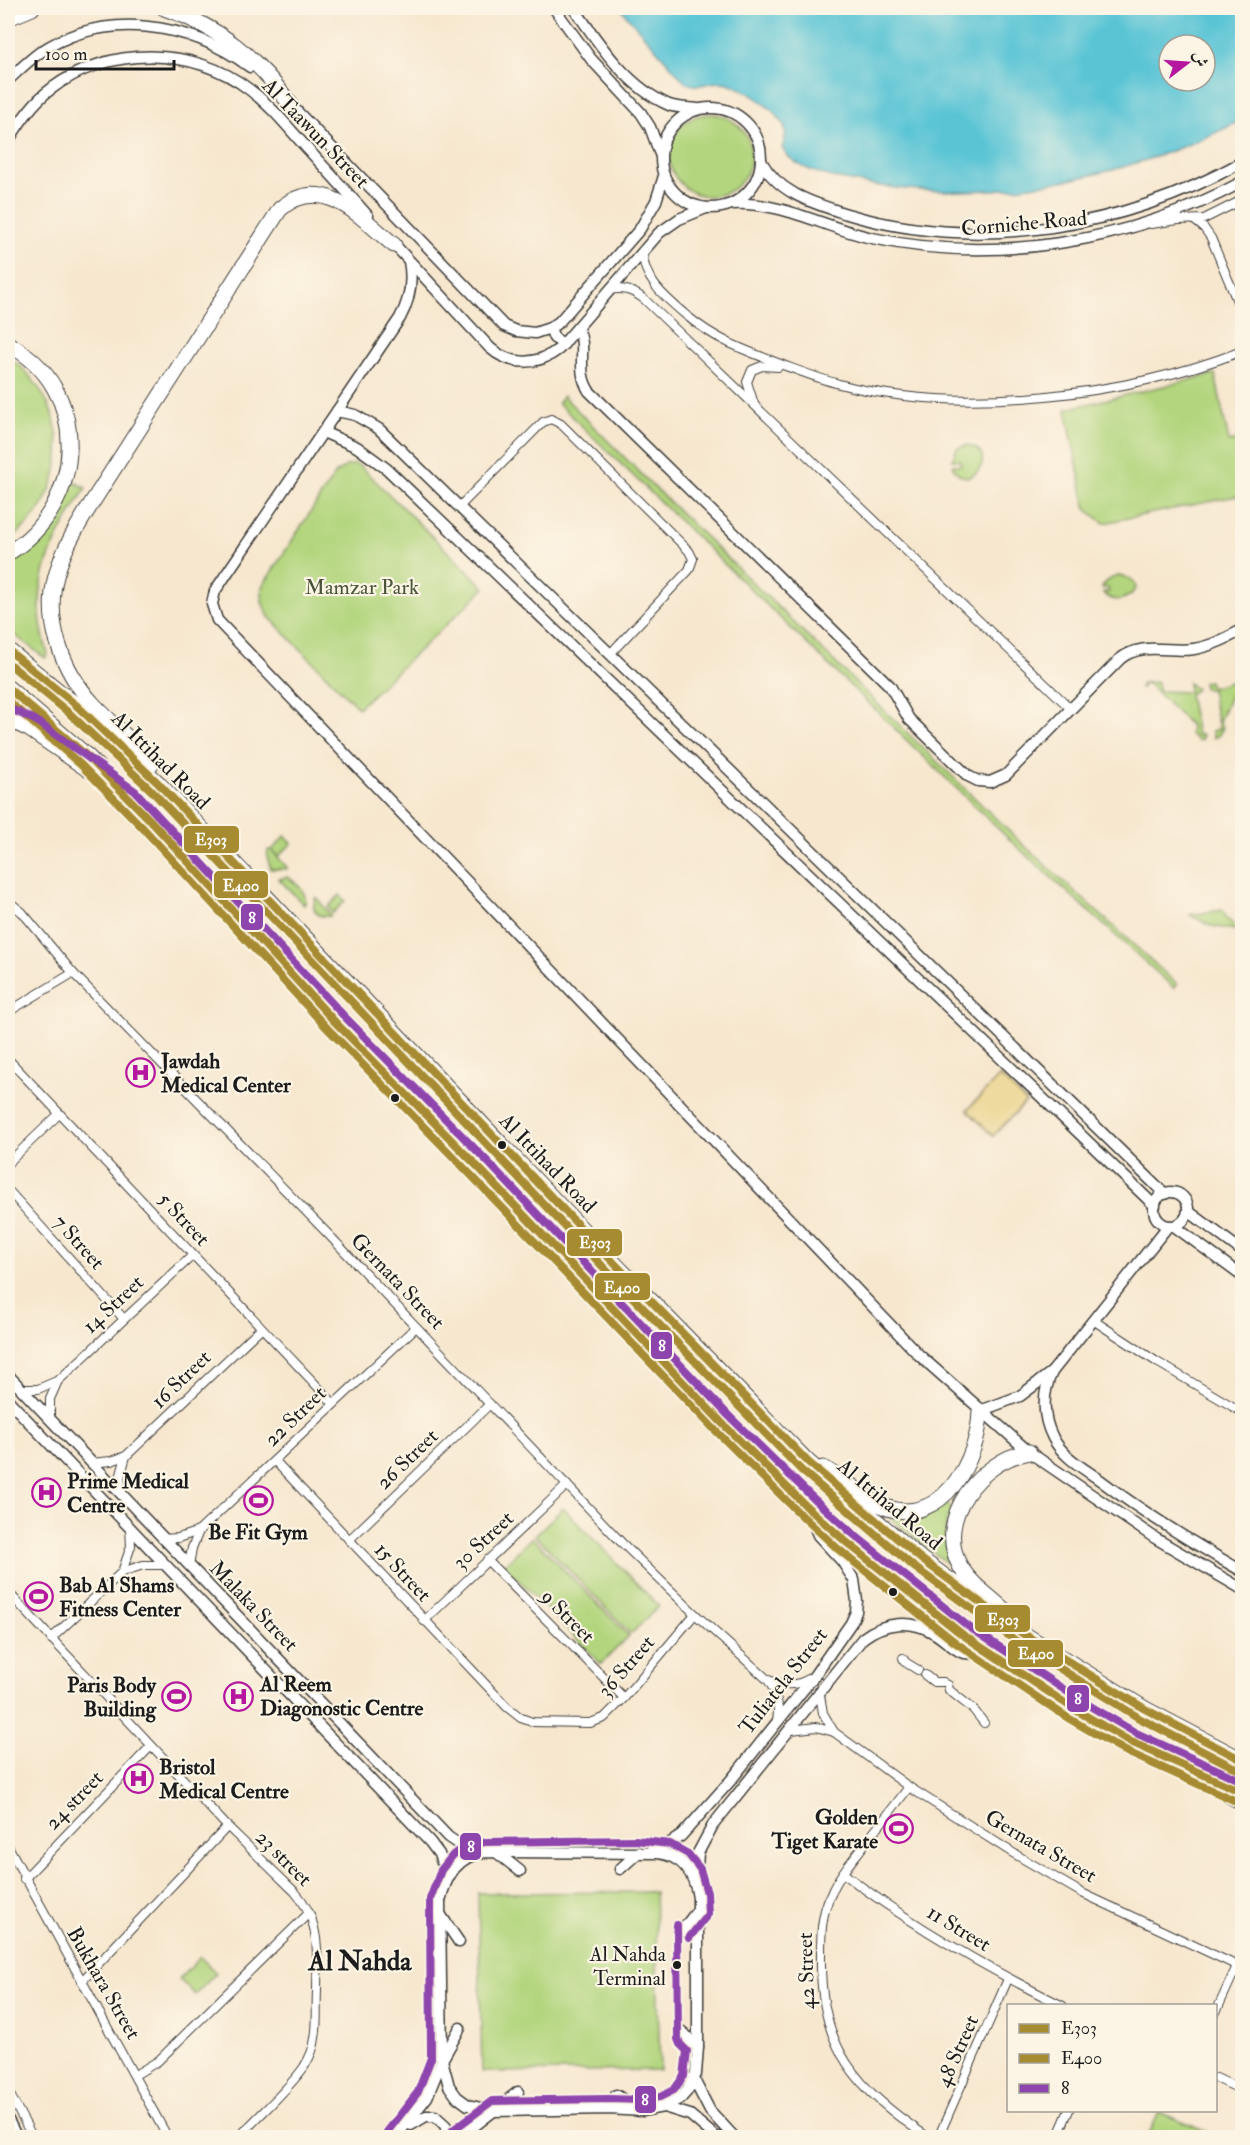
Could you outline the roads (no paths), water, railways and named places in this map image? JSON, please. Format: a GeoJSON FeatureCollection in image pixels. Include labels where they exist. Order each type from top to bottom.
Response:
{"type":"FeatureCollection","features":[{"type":"Feature","properties":{"kind":"highway"},"geometry":{"type":"LineString","coordinates":[[8,18],[32,8]]}},
{"type":"Feature","properties":{"kind":"highway"},"geometry":{"type":"LineString","coordinates":[[164,8],[203,23],[241,48],[258,64],[291,104]]}},
{"type":"Feature","properties":{"kind":"highway"},"geometry":{"type":"LineString","coordinates":[[158,783],[150,763],[92,702],[64,660],[58,644],[52,609],[53,590],[62,558],[88,510],[280,209],[298,197],[320,195],[331,197],[350,209],[394,245]]}},
{"type":"Feature","properties":{"kind":"highway"},"geometry":{"type":"LineString","coordinates":[[8,344],[36,365],[54,388],[65,415],[70,444],[65,480],[54,504],[38,529],[8,553]]}},
{"type":"Feature","properties":{"kind":"highway","name":"Al Ittihad Road"},"geometry":{"type":"LineString","coordinates":[[8,650],[76,705],[158,783],[685,1337],[808,1462],[921,1559],[1022,1633],[1145,1709],[1242,1760]]}},
{"type":"Feature","properties":{"kind":"highway"},"geometry":{"type":"LineString","coordinates":[[8,688],[88,757],[150,820],[335,1022],[806,1506],[883,1573],[989,1653],[1074,1709],[1160,1756],[1242,1792]]}},
{"type":"Feature","properties":{"kind":"highway"},"geometry":{"type":"LineString","coordinates":[[8,719],[29,729],[128,798]]}},
{"type":"Feature","properties":{"kind":"highway"},"geometry":{"type":"LineString","coordinates":[[808,1462],[841,1477],[871,1500],[886,1508],[918,1509],[940,1499],[965,1468],[976,1442],[980,1411]]}},
{"type":"Feature","properties":{"kind":"highway"},"geometry":{"type":"LineString","coordinates":[[1022,1633],[1007,1612],[965,1574],[954,1550],[953,1531],[961,1505],[985,1473],[1010,1457],[1029,1452]]}},
{"type":"Feature","properties":{"kind":"main road"},"geometry":{"type":"LineString","coordinates":[[1160,1756],[1194,1778],[1242,1804]]}},
{"type":"Feature","properties":{"kind":"street"},"geometry":{"type":"LineString","coordinates":[[554,8],[591,59],[650,127],[661,156],[664,176],[656,201],[640,229],[559,322],[550,328],[554,338],[564,344]]}},
{"type":"Feature","properties":{"kind":"street"},"geometry":{"type":"LineString","coordinates":[[574,8],[619,66],[645,92],[669,105],[723,109],[743,120],[757,138],[761,161],[758,176],[750,189],[732,204],[719,208],[706,208],[688,203],[678,196],[664,176]]}},
{"type":"Feature","properties":{"kind":"street","name":"Al Taawun Street"},"geometry":{"type":"LineString","coordinates":[[8,80],[39,54],[80,34],[118,27],[143,26],[179,31],[219,46],[260,75],[291,104],[504,326],[529,333],[550,328]]}},
{"type":"Feature","properties":{"kind":"street","name":"Al Taawun Street"},"geometry":{"type":"LineString","coordinates":[[8,141],[30,110],[50,89],[83,70],[115,60],[147,56],[166,56],[202,64],[234,78],[267,104],[490,348],[504,357],[524,362],[549,356],[564,344],[654,238],[672,223],[706,208]]}},
{"type":"Feature","properties":{"kind":"street"},"geometry":{"type":"LineString","coordinates":[[661,156],[666,135],[675,123],[687,114],[700,109]]}},
{"type":"Feature","properties":{"kind":"street","name":"Corniche Road"},"geometry":{"type":"LineString","coordinates":[[761,161],[770,176],[784,189],[801,198],[834,210],[903,226],[956,232],[1064,225],[1127,211],[1182,191],[1242,162]]}},
{"type":"Feature","properties":{"kind":"street","name":"Corniche Road"},"geometry":{"type":"LineString","coordinates":[[732,204],[763,204],[850,233],[900,243],[955,249],[1010,248],[1056,243],[1138,225],[1187,207],[1242,182]]}},
{"type":"Feature","properties":{"kind":"street"},"geometry":{"type":"LineString","coordinates":[[1138,225],[1194,220],[1214,215],[1242,200]]}},
{"type":"Feature","properties":{"kind":"street"},"geometry":{"type":"LineString","coordinates":[[1211,238],[1210,226],[1214,215]]}},
{"type":"Feature","properties":{"kind":"street"},"geometry":{"type":"LineString","coordinates":[[1194,220],[1211,238],[1242,313]]}},
{"type":"Feature","properties":{"kind":"street"},"geometry":{"type":"LineString","coordinates":[[643,250],[649,278],[666,297],[722,341],[746,352],[841,385],[879,392],[943,399],[994,399],[1060,394],[1129,384],[1184,371],[1242,351]]}},
{"type":"Feature","properties":{"kind":"street"},"geometry":{"type":"LineString","coordinates":[[409,261],[411,286],[404,311],[215,591],[212,604],[217,620],[918,1355],[1029,1452],[1155,1538],[1242,1589]]}},
{"type":"Feature","properties":{"kind":"street"},"geometry":{"type":"LineString","coordinates":[[610,290],[625,289],[639,295],[1071,710]]}},
{"type":"Feature","properties":{"kind":"street"},"geometry":{"type":"LineString","coordinates":[[578,328],[581,337],[581,370],[583,381],[589,391],[891,686],[909,719],[968,776],[978,781],[990,782],[1006,775],[1120,659],[1130,652],[1146,648],[1193,649],[1217,643],[1242,630]]}},
{"type":"Feature","properties":{"kind":"street"},"geometry":{"type":"LineString","coordinates":[[746,352],[751,362],[749,392],[755,407]]}},
{"type":"Feature","properties":{"kind":"street"},"geometry":{"type":"LineString","coordinates":[[729,381],[767,366],[791,368]]}},
{"type":"Feature","properties":{"kind":"street"},"geometry":{"type":"LineString","coordinates":[[337,411],[364,418],[379,429],[1165,1194]]}},
{"type":"Feature","properties":{"kind":"street"},"geometry":{"type":"LineString","coordinates":[[459,507],[543,422],[551,419],[561,424],[692,556],[693,562],[689,570],[610,654]]}},
{"type":"Feature","properties":{"kind":"street"},"geometry":{"type":"LineString","coordinates":[[323,432],[357,447],[387,469],[1155,1206]]}},
{"type":"Feature","properties":{"kind":"street","name":"Gernata Street"},"geometry":{"type":"LineString","coordinates":[[8,901],[21,912],[74,973],[621,1542],[695,1614],[768,1680],[773,1687],[778,1704],[777,1721]]}},
{"type":"Feature","properties":{"kind":"street"},"geometry":{"type":"LineString","coordinates":[[8,1012],[74,973]]}},
{"type":"Feature","properties":{"kind":"street","name":"5 Street"},"geometry":{"type":"LineString","coordinates":[[8,1059],[334,1404]]}},
{"type":"Feature","properties":{"kind":"street"},"geometry":{"type":"LineString","coordinates":[[8,1163],[59,1114]]}},
{"type":"Feature","properties":{"kind":"street","name":"7 Street"},"geometry":{"type":"LineString","coordinates":[[8,1190],[124,1319]]}},
{"type":"Feature","properties":{"kind":"street"},"geometry":{"type":"LineString","coordinates":[[980,1411],[1020,1396],[1052,1372],[1171,1226],[1184,1221],[1188,1211],[1187,1202],[1182,1196],[1174,1193],[1165,1194],[1156,1201],[1156,1217],[1163,1224],[1171,1226],[1242,1276]]}},
{"type":"Feature","properties":{"kind":"street"},"geometry":{"type":"LineString","coordinates":[[1188,1211],[1242,1251]]}},
{"type":"Feature","properties":{"kind":"street","name":"14 Street"},"geometry":{"type":"LineString","coordinates":[[21,1389],[38,1389],[59,1380],[193,1254]]}},
{"type":"Feature","properties":{"kind":"street"},"geometry":{"type":"LineString","coordinates":[[1093,1320],[1157,1362],[1242,1412]]}},
{"type":"Feature","properties":{"kind":"street","name":"22 Street"},"geometry":{"type":"LineString","coordinates":[[189,1566],[192,1548],[200,1531],[416,1327]]}},
{"type":"Feature","properties":{"kind":"street","name":"16 Street"},"geometry":{"type":"LineString","coordinates":[[126,1456],[261,1328]]}},
{"type":"Feature","properties":{"kind":"street"},"geometry":{"type":"LineString","coordinates":[[1052,1372],[1045,1397],[1045,1414],[1050,1431],[1064,1453],[1125,1499],[1242,1571]]}},
{"type":"Feature","properties":{"kind":"street","name":"Malaka Street"},"geometry":{"type":"LineString","coordinates":[[8,1376],[448,1837],[470,1852],[478,1853]]}},
{"type":"Feature","properties":{"kind":"street","name":"14 Street"},"geometry":{"type":"LineString","coordinates":[[50,1419],[50,1399],[59,1380]]}},
{"type":"Feature","properties":{"kind":"street","name":"Malaka Street"},"geometry":{"type":"LineString","coordinates":[[8,1400],[430,1842],[439,1854],[447,1877]]}},
{"type":"Feature","properties":{"kind":"street","name":"26 Street"},"geometry":{"type":"LineString","coordinates":[[349,1540],[490,1404]]}},
{"type":"Feature","properties":{"kind":"street"},"geometry":{"type":"LineString","coordinates":[[92,1462],[111,1461],[126,1456]]}},
{"type":"Feature","properties":{"kind":"street"},"geometry":{"type":"LineString","coordinates":[[123,1496],[120,1478],[126,1456]]}},
{"type":"Feature","properties":{"kind":"street","name":"15 Street"},"geometry":{"type":"LineString","coordinates":[[275,1461],[507,1707]]}},
{"type":"Feature","properties":{"kind":"street","name":"30 Street"},"geometry":{"type":"LineString","coordinates":[[424,1621],[567,1485]]}},
{"type":"Feature","properties":{"kind":"street","name":"Tuliatela Street"},"geometry":{"type":"LineString","coordinates":[[643,1852],[662,1847],[681,1836],[731,1780],[849,1628],[856,1612],[854,1580],[842,1561],[818,1535],[806,1506]]}},
{"type":"Feature","properties":{"kind":"street"},"geometry":{"type":"LineString","coordinates":[[122,1572],[130,1546],[130,1528]]}},
{"type":"Feature","properties":{"kind":"street","name":"22 Street"},"geometry":{"type":"LineString","coordinates":[[162,1539],[178,1538],[200,1531]]}},
{"type":"Feature","properties":{"kind":"street","name":"9 Street"},"geometry":{"type":"LineString","coordinates":[[487,1560],[624,1698]]}},
{"type":"Feature","properties":{"kind":"street"},"geometry":{"type":"LineString","coordinates":[[51,1638],[122,1572],[143,1565],[165,1565]]}},
{"type":"Feature","properties":{"kind":"street","name":"23 street"},"geometry":{"type":"LineString","coordinates":[[8,1592],[150,1747],[227,1827],[295,1892],[309,1913],[314,1928],[317,1954],[316,2030],[311,2053],[293,2079],[238,2138]]}},
{"type":"Feature","properties":{"kind":"street","name":"36 Street"},"geometry":{"type":"LineString","coordinates":[[507,1707],[521,1718],[532,1722],[590,1724],[604,1718],[624,1698],[695,1614]]}},
{"type":"Feature","properties":{"kind":"street","name":"Tuliatela Street"},"geometry":{"type":"LineString","coordinates":[[694,2080],[698,2067],[696,1886],[697,1862],[701,1844],[726,1809],[820,1695],[849,1655],[864,1638],[875,1630],[905,1623],[928,1629],[961,1651],[971,1654],[989,1653]]}},
{"type":"Feature","properties":{"kind":"street"},"geometry":{"type":"LineString","coordinates":[[840,1639],[851,1630],[856,1632],[849,1655]]}},
{"type":"Feature","properties":{"kind":"street"},"geometry":{"type":"LineString","coordinates":[[903,1658],[905,1662],[937,1683],[946,1683],[949,1690],[973,1709],[984,1723]]}},
{"type":"Feature","properties":{"kind":"street"},"geometry":{"type":"LineString","coordinates":[[768,1680],[787,1685],[796,1684],[814,1676]]}},
{"type":"Feature","properties":{"kind":"street","name":"Gernata Street"},"geometry":{"type":"LineString","coordinates":[[820,1695],[823,1713],[834,1732]]}},
{"type":"Feature","properties":{"kind":"street","name":"Gernata Street"},"geometry":{"type":"LineString","coordinates":[[791,1730],[816,1727],[834,1732],[909,1787],[1013,1853],[1082,1893],[1240,1967]]}},
{"type":"Feature","properties":{"kind":"street","name":"24 street"},"geometry":{"type":"LineString","coordinates":[[24,1879],[150,1747]]}},
{"type":"Feature","properties":{"kind":"street"},"geometry":{"type":"LineString","coordinates":[[726,1809],[721,1808],[720,1803],[730,1787],[731,1780]]}},
{"type":"Feature","properties":{"kind":"street","name":"42 Street"},"geometry":{"type":"LineString","coordinates":[[909,1787],[843,1873],[827,1901],[821,1930],[820,1985],[827,2022],[841,2056],[862,2082],[895,2113],[929,2138]]}},
{"type":"Feature","properties":{"kind":"street"},"geometry":{"type":"LineString","coordinates":[[82,1981],[227,1827]]}},
{"type":"Feature","properties":{"kind":"street","name":"Bukhara Street"},"geometry":{"type":"LineString","coordinates":[[8,1846],[24,1879],[168,2138]]}},
{"type":"Feature","properties":{"kind":"street"},"geometry":{"type":"LineString","coordinates":[[496,1852],[520,1870]]}},
{"type":"Feature","properties":{"kind":"street"},"geometry":{"type":"LineString","coordinates":[[696,1886],[688,1870],[676,1858],[664,1854],[496,1852],[478,1853],[460,1862],[447,1877],[440,1901],[442,2060],[449,2086],[457,2097],[468,2105],[495,2111],[608,2109],[642,2111],[663,2107],[681,2098],[694,2080],[711,2111],[735,2138]]}},
{"type":"Feature","properties":{"kind":"street"},"geometry":{"type":"LineString","coordinates":[[620,1869],[643,1852]]}},
{"type":"Feature","properties":{"kind":"street","name":"11 Street"},"geometry":{"type":"LineString","coordinates":[[843,1873],[936,1936],[1008,1978],[1059,2004]]}},
{"type":"Feature","properties":{"kind":"street"},"geometry":{"type":"LineString","coordinates":[[681,1932],[698,1910]]}},
{"type":"Feature","properties":{"kind":"street"},"geometry":{"type":"LineString","coordinates":[[135,2075],[158,2061],[309,1913]]}},
{"type":"Feature","properties":{"kind":"street"},"geometry":{"type":"LineString","coordinates":[[440,1914],[459,1942]]}},
{"type":"Feature","properties":{"kind":"street"},"geometry":{"type":"LineString","coordinates":[[1217,2008],[1240,1967]]}},
{"type":"Feature","properties":{"kind":"street","name":"48 Street"},"geometry":{"type":"LineString","coordinates":[[938,2138],[1008,1978]]}},
{"type":"Feature","properties":{"kind":"street"},"geometry":{"type":"LineString","coordinates":[[398,2135],[427,2097],[442,2060],[460,2028]]}},
{"type":"Feature","properties":{"kind":"street"},"geometry":{"type":"LineString","coordinates":[[681,2031],[698,2047]]}},
{"type":"Feature","properties":{"kind":"street"},"geometry":{"type":"LineString","coordinates":[[1217,2079],[1242,2090]]}},
{"type":"Feature","properties":{"kind":"street"},"geometry":{"type":"LineString","coordinates":[[8,2091],[33,2138]]}},
{"type":"Feature","properties":{"kind":"street"},"geometry":{"type":"LineString","coordinates":[[459,2138],[518,2092]]}},
{"type":"Feature","properties":{"kind":"street"},"geometry":{"type":"LineString","coordinates":[[616,2095],[642,2111]]}},
{"type":"Feature","properties":{"kind":"street"},"geometry":{"type":"LineString","coordinates":[[663,2107],[690,2115],[717,2138]]}},
{"type":"Feature","properties":{"kind":"street"},"geometry":{"type":"LineString","coordinates":[[1057,2138],[1068,2112]]}},
{"type":"Feature","properties":{"kind":"street"},"geometry":{"type":"LineString","coordinates":[[398,2135],[421,2118],[430,2115],[444,2121],[447,2130],[446,2138]]}},
{"type":"Feature","properties":{"kind":"street"},"geometry":{"type":"LineString","coordinates":[[8,2120],[17,2138]]}},
{"type":"Feature","properties":{"kind":"water"},"geometry":{"type":"Polygon","coordinates":[[[620,8],[1242,8],[1242,120],[1148,159],[1099,173],[1049,183],[998,189],[946,191],[895,188],[828,176],[801,166],[787,155],[782,148],[786,134],[782,122],[758,99],[738,87],[721,82],[702,85],[689,84],[620,8]]]}},
{"type":"Feature","properties":{"kind":"place","name":"Jawdah Medical Center"},"geometry":{"type":"Point","coordinates":[140,1073]}},
{"type":"Feature","properties":{"kind":"place","name":"Prime Medical Centre"},"geometry":{"type":"Point","coordinates":[46,1493]}},
{"type":"Feature","properties":{"kind":"place","name":"Be Fit Gym"},"geometry":{"type":"Point","coordinates":[258,1501]}},
{"type":"Feature","properties":{"kind":"place","name":"Bab Al Shams Fitness Center"},"geometry":{"type":"Point","coordinates":[38,1597]}},
{"type":"Feature","properties":{"kind":"place","name":"Al Reem Diagonostic Centre"},"geometry":{"type":"Point","coordinates":[239,1696]}},
{"type":"Feature","properties":{"kind":"place","name":"Paris Body Building"},"geometry":{"type":"Point","coordinates":[177,1697]}},
{"type":"Feature","properties":{"kind":"place","name":"Bristol Medical Centre"},"geometry":{"type":"Point","coordinates":[138,1779]}},
{"type":"Feature","properties":{"kind":"place","name":"Golden Tiget Karate"},"geometry":{"type":"Point","coordinates":[899,1829]}},
{"type":"Feature","properties":{"kind":"place","name":"Al Nahda Terminal"},"geometry":{"type":"Point","coordinates":[677,1965]}},
{"type":"Feature","properties":{"kind":"district","name":"Al Nahda"},"geometry":{"type":"Point","coordinates":[360,1961]}},
{"type":"Feature","properties":{"kind":"park label","name":"Mamzar Park"},"geometry":{"type":"Point","coordinates":[362,587]}}]}
